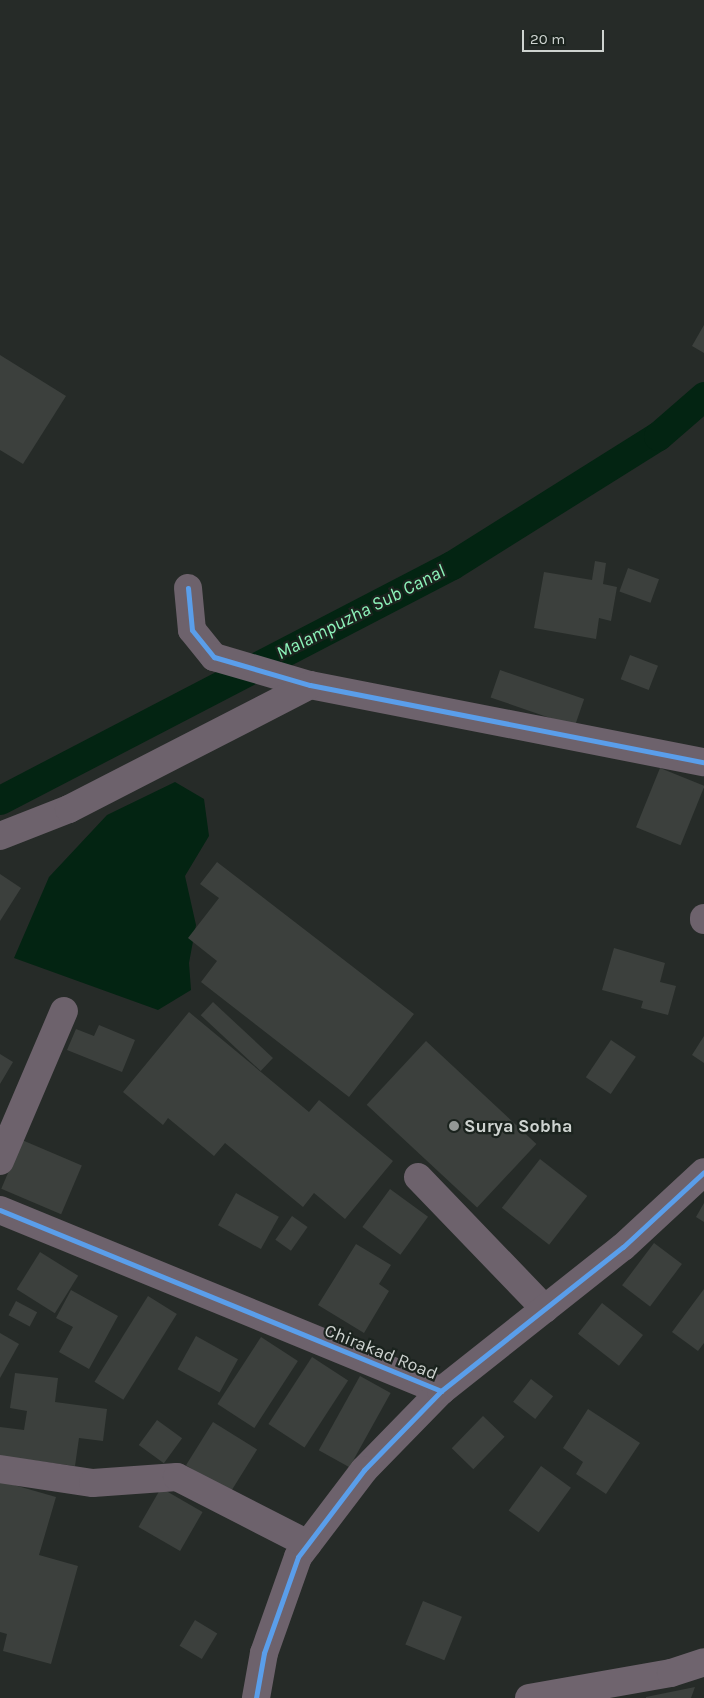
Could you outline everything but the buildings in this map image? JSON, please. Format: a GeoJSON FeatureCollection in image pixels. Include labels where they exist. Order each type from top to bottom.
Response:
{"type":"FeatureCollection","features":[{"type":"Feature","properties":{"kind":"main road"},"geometry":{"type":"LineString","coordinates":[[528,1698],[671,1673],[704,1662]]}},
{"type":"Feature","properties":{"kind":"street"},"geometry":{"type":"LineString","coordinates":[[188,588],[192,630],[214,657],[310,685],[704,762]]}},
{"type":"Feature","properties":{"kind":"street"},"geometry":{"type":"LineString","coordinates":[[0,836],[69,809],[310,685]]}},
{"type":"Feature","properties":{"kind":"street"},"geometry":{"type":"LineString","coordinates":[[0,1161],[64,1011]]}},
{"type":"Feature","properties":{"kind":"street"},"geometry":{"type":"LineString","coordinates":[[418,1177],[545,1309]]}},
{"type":"Feature","properties":{"kind":"street"},"geometry":{"type":"LineString","coordinates":[[441,1391],[623,1247],[702,1177]]}},
{"type":"Feature","properties":{"kind":"street","name":"Chirakad Road"},"geometry":{"type":"LineString","coordinates":[[0,1210],[441,1391],[364,1470],[298,1557],[264,1653],[256,1698]]}},
{"type":"Feature","properties":{"kind":"street"},"geometry":{"type":"LineString","coordinates":[[0,1469],[93,1483],[177,1477],[308,1544]]}},
{"type":"Feature","properties":{"kind":"shaded area"},"geometry":{"type":"Polygon","coordinates":[[[175,782],[204,799],[209,836],[185,876],[196,925],[189,963],[191,990],[158,1010],[14,958],[49,877],[107,815],[175,782]]]}},
{"type":"Feature","properties":{"kind":"waterway","name":"Malampuzha Sub Canal"},"geometry":{"type":"LineString","coordinates":[[0,800],[452,565],[658,436],[704,396]]}},
{"type":"Feature","properties":{"kind":"cycle path"},"geometry":{"type":"LineString","coordinates":[[188,588],[192,630],[214,657],[310,685],[704,762]]}},
{"type":"Feature","properties":{"kind":"cycle path"},"geometry":{"type":"LineString","coordinates":[[441,1391],[623,1247],[704,1172]]}},
{"type":"Feature","properties":{"kind":"cycle path"},"geometry":{"type":"LineString","coordinates":[[0,1210],[441,1391],[364,1470],[298,1557],[264,1653],[256,1698]]}},
{"type":"Feature","properties":{"kind":"place","name":"Surya Sobha"},"geometry":{"type":"Point","coordinates":[454,1126]}}]}
